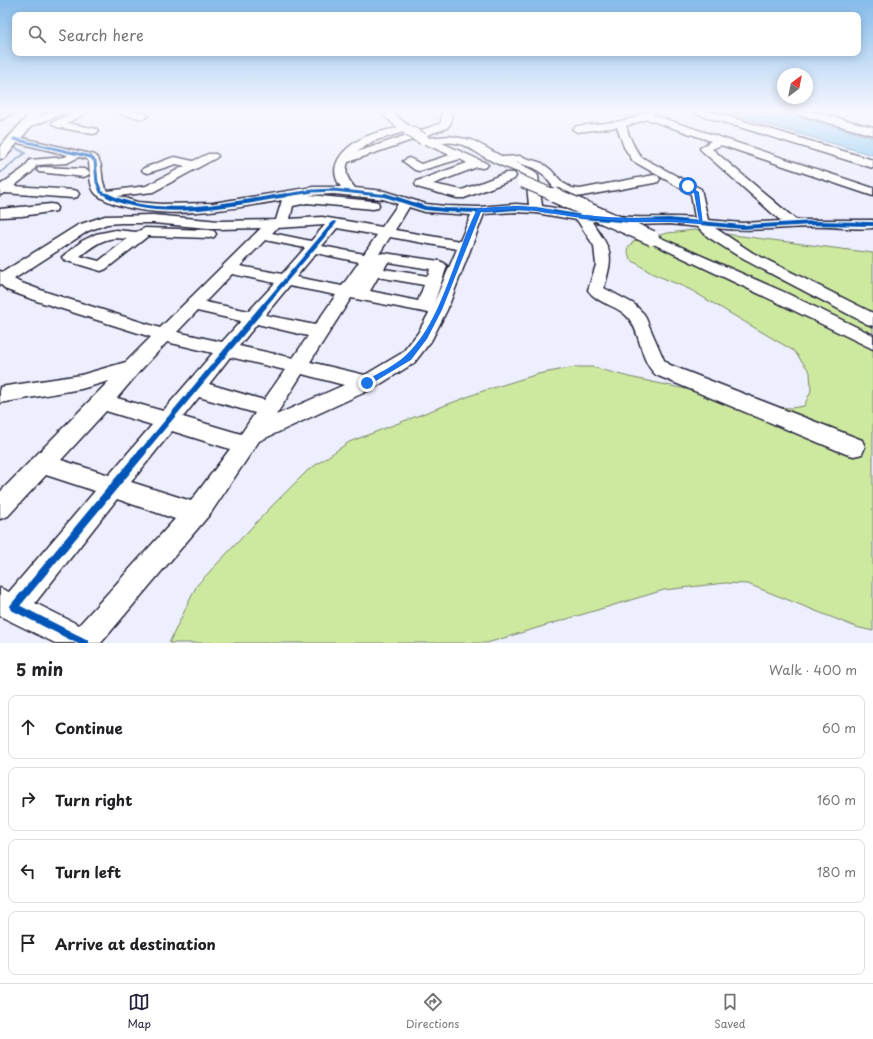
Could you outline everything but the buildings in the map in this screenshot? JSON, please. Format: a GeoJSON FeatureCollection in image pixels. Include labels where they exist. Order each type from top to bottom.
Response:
{"type":"FeatureCollection","features":[{"type":"Feature","properties":{"kind":"main road"},"geometry":{"type":"LineString","coordinates":[[0,155],[11,142]]}},
{"type":"Feature","properties":{"kind":"main road"},"geometry":{"type":"LineString","coordinates":[[800,142],[873,164]]}},
{"type":"Feature","properties":{"kind":"street"},"geometry":{"type":"LineString","coordinates":[[27,142],[91,157],[95,160],[97,182],[101,192],[136,206],[161,208],[213,207],[313,190],[351,191],[384,195],[425,208],[445,210],[516,208],[536,209],[582,217],[634,221],[669,220],[742,227],[813,223],[860,225],[873,224]]}},
{"type":"Feature","properties":{"kind":"street"},"geometry":{"type":"LineString","coordinates":[[351,191],[341,178],[340,170],[343,160],[363,142]]}},
{"type":"Feature","properties":{"kind":"street"},"geometry":{"type":"LineString","coordinates":[[343,160],[396,142]]}},
{"type":"Feature","properties":{"kind":"street"},"geometry":{"type":"LineString","coordinates":[[430,142],[477,163],[530,173],[532,176],[536,209]]}},
{"type":"Feature","properties":{"kind":"street"},"geometry":{"type":"LineString","coordinates":[[468,142],[482,151],[496,167],[510,176],[652,238],[785,299],[873,343]]}},
{"type":"Feature","properties":{"kind":"street"},"geometry":{"type":"LineString","coordinates":[[627,142],[632,153],[637,159],[696,192],[702,223],[713,234],[748,256],[873,320]]}},
{"type":"Feature","properties":{"kind":"street"},"geometry":{"type":"LineString","coordinates":[[718,142],[705,148],[793,224]]}},
{"type":"Feature","properties":{"kind":"street"},"geometry":{"type":"LineString","coordinates":[[723,142],[873,192]]}},
{"type":"Feature","properties":{"kind":"street"},"geometry":{"type":"LineString","coordinates":[[1,190],[29,169],[34,162],[67,160],[78,154]]}},
{"type":"Feature","properties":{"kind":"street"},"geometry":{"type":"LineString","coordinates":[[107,195],[119,192],[149,189],[212,156]]}},
{"type":"Feature","properties":{"kind":"street"},"geometry":{"type":"LineString","coordinates":[[409,162],[420,168],[459,156]]}},
{"type":"Feature","properties":{"kind":"street"},"geometry":{"type":"LineString","coordinates":[[496,167],[509,158],[531,163],[547,172],[556,184],[573,193],[654,179]]}},
{"type":"Feature","properties":{"kind":"street"},"geometry":{"type":"LineString","coordinates":[[148,170],[175,160],[195,165]]}},
{"type":"Feature","properties":{"kind":"street"},"geometry":{"type":"LineString","coordinates":[[477,163],[421,184],[457,194],[464,194],[510,176]]}},
{"type":"Feature","properties":{"kind":"street"},"geometry":{"type":"LineString","coordinates":[[29,169],[84,173]]}},
{"type":"Feature","properties":{"kind":"street"},"geometry":{"type":"LineString","coordinates":[[1,190],[73,194]]}},
{"type":"Feature","properties":{"kind":"street"},"geometry":{"type":"LineString","coordinates":[[0,508],[102,402],[132,367],[271,228],[287,203],[307,199],[373,205]]}},
{"type":"Feature","properties":{"kind":"street"},"geometry":{"type":"LineString","coordinates":[[334,223],[226,350],[114,488],[7,604],[84,642],[195,514],[248,439],[320,332],[357,291],[371,265],[386,231],[406,202]]}},
{"type":"Feature","properties":{"kind":"street"},"geometry":{"type":"LineString","coordinates":[[0,213],[51,208]]}},
{"type":"Feature","properties":{"kind":"street"},"geometry":{"type":"LineString","coordinates":[[430,305],[465,246],[479,210]]}},
{"type":"Feature","properties":{"kind":"street"},"geometry":{"type":"LineString","coordinates":[[582,217],[601,246],[603,265],[596,290],[628,308],[638,318],[656,364],[663,370],[854,447]]}},
{"type":"Feature","properties":{"kind":"street"},"geometry":{"type":"LineString","coordinates":[[102,402],[168,420],[248,439],[367,383],[408,358],[425,337],[433,282],[314,247],[271,228],[153,219],[105,220],[83,228],[2,278],[13,286],[43,297],[164,336],[367,383]]}},
{"type":"Feature","properties":{"kind":"street"},"geometry":{"type":"LineString","coordinates":[[138,237],[118,233],[106,234],[97,238],[68,257],[101,266],[145,232],[195,234],[271,228],[322,221],[465,246]]}},
{"type":"Feature","properties":{"kind":"street"},"geometry":{"type":"LineString","coordinates":[[88,244],[120,252]]}},
{"type":"Feature","properties":{"kind":"street"},"geometry":{"type":"LineString","coordinates":[[229,269],[430,305]]}},
{"type":"Feature","properties":{"kind":"street"},"geometry":{"type":"LineString","coordinates":[[193,306],[320,332]]}},
{"type":"Feature","properties":{"kind":"street"},"geometry":{"type":"LineString","coordinates":[[0,395],[81,382],[132,367]]}},
{"type":"Feature","properties":{"kind":"street"},"geometry":{"type":"LineString","coordinates":[[195,388],[269,408]]}},
{"type":"Feature","properties":{"kind":"street"},"geometry":{"type":"LineString","coordinates":[[43,464],[195,514]]}},
{"type":"Feature","properties":{"kind":"green space"},"geometry":{"type":"Polygon","coordinates":[[[694,230],[873,253],[873,631],[856,627],[748,584],[725,583],[664,590],[487,643],[169,643],[197,585],[307,471],[349,442],[480,392],[538,374],[575,367],[592,367],[629,377],[766,406],[791,408],[804,406],[811,391],[810,372],[794,351],[689,289],[651,273],[630,259],[627,249],[634,241],[668,233],[694,230]]]}},
{"type":"Feature","properties":{"kind":"water"},"geometry":{"type":"Polygon","coordinates":[[[828,142],[873,142],[873,155],[828,142]]]}},
{"type":"Feature","properties":{"kind":"waterway"},"geometry":{"type":"LineString","coordinates":[[0,144],[14,147],[25,153],[0,173]]}},
{"type":"Feature","properties":{"kind":"cycle path"},"geometry":{"type":"LineString","coordinates":[[27,142],[91,157],[95,161],[97,182],[101,192],[116,200],[136,206],[161,208],[213,207],[313,191],[334,190],[384,195],[425,208],[445,210],[479,211],[516,208],[536,209],[582,217],[634,221],[669,220],[742,227],[813,223],[873,224]]}},
{"type":"Feature","properties":{"kind":"cycle path"},"geometry":{"type":"LineString","coordinates":[[85,643],[14,607],[226,350],[334,223]]}},
{"type":"Feature","properties":{"kind":"route"},"geometry":{"type":"LineString","coordinates":[[367,383],[408,358],[425,337],[439,310],[479,210],[516,208],[536,209],[582,217],[634,221],[669,220],[702,223],[696,192],[688,186]]}}]}
